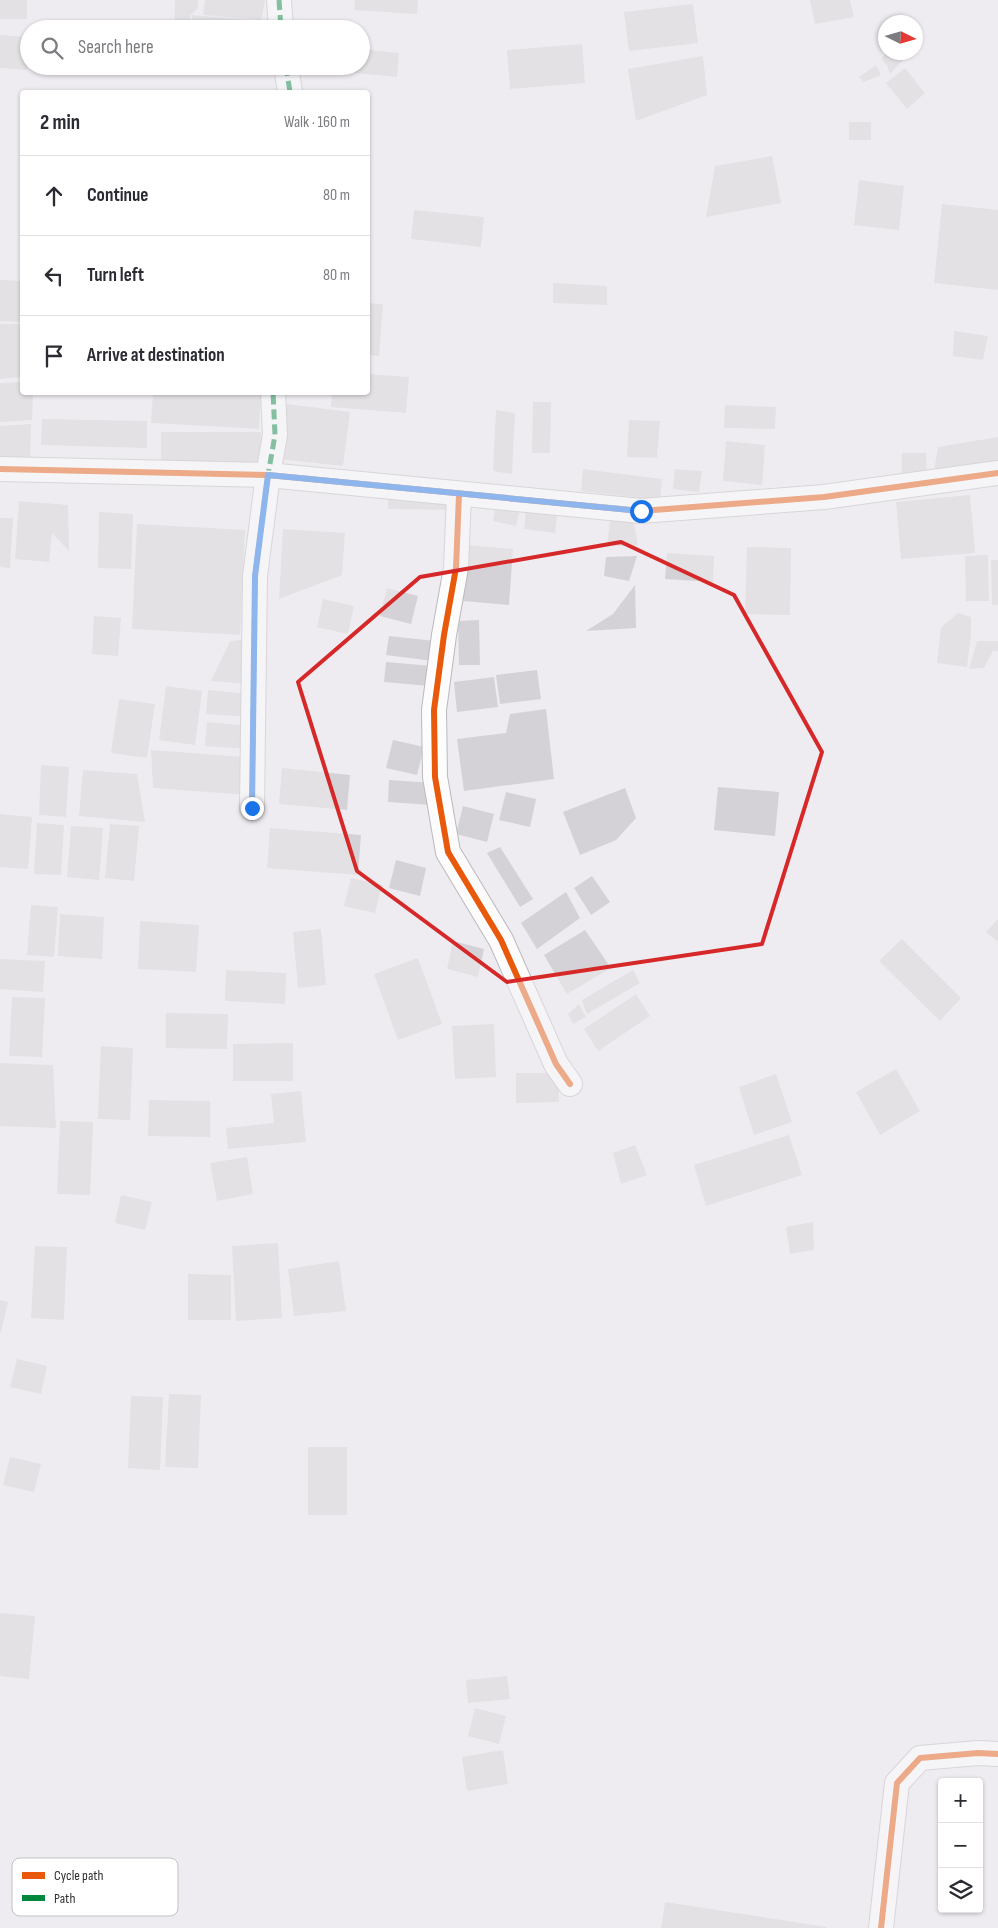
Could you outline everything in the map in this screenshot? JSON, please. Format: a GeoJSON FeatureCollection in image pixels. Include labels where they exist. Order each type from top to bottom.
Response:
{"type":"FeatureCollection","features":[{"type":"Feature","properties":{"kind":"street"},"geometry":{"type":"LineString","coordinates":[[279,0],[280,20]]}},
{"type":"Feature","properties":{"kind":"street"},"geometry":{"type":"LineString","coordinates":[[287,75],[290,90]]}},
{"type":"Feature","properties":{"kind":"street"},"geometry":{"type":"LineString","coordinates":[[252,808],[255,576],[275,435],[273,395]]}},
{"type":"Feature","properties":{"kind":"street"},"geometry":{"type":"LineString","coordinates":[[0,469],[268,475],[641,511],[824,497],[998,473]]}},
{"type":"Feature","properties":{"kind":"street"},"geometry":{"type":"LineString","coordinates":[[459,494],[456,568],[444,635],[434,710],[435,777],[448,852],[501,940],[556,1064],[570,1084]]}},
{"type":"Feature","properties":{"kind":"street"},"geometry":{"type":"LineString","coordinates":[[881,1928],[897,1783],[920,1758],[978,1753],[998,1754]]}},
{"type":"Feature","properties":{"kind":"highlighted area"},"geometry":{"type":"Polygon","coordinates":[[[621,542],[734,595],[822,752],[762,944],[507,982],[357,871],[298,682],[420,577],[621,542]]]}},
{"type":"Feature","properties":{"kind":"building"},"geometry":{"type":"Polygon","coordinates":[[[0,0],[27,0],[27,19],[0,19],[0,0]]]}},
{"type":"Feature","properties":{"kind":"building"},"geometry":{"type":"Polygon","coordinates":[[[175,0],[198,0],[198,8],[190,16],[190,20],[174,20],[175,0]]]}},
{"type":"Feature","properties":{"kind":"building"},"geometry":{"type":"Polygon","coordinates":[[[205,0],[265,0],[261,20],[203,15],[205,0]]]}},
{"type":"Feature","properties":{"kind":"building"},"geometry":{"type":"Polygon","coordinates":[[[355,0],[418,0],[417,14],[354,10],[355,0]]]}},
{"type":"Feature","properties":{"kind":"building"},"geometry":{"type":"Polygon","coordinates":[[[810,0],[850,0],[854,17],[815,24],[810,0]]]}},
{"type":"Feature","properties":{"kind":"building"},"geometry":{"type":"Polygon","coordinates":[[[693,4],[698,43],[629,51],[624,12],[693,4]]]}},
{"type":"Feature","properties":{"kind":"building"},"geometry":{"type":"Polygon","coordinates":[[[192,15],[250,20],[192,20],[192,15]]]}},
{"type":"Feature","properties":{"kind":"building"},"geometry":{"type":"Polygon","coordinates":[[[0,35],[20,36],[20,69],[0,68],[0,35]]]}},
{"type":"Feature","properties":{"kind":"building"},"geometry":{"type":"Polygon","coordinates":[[[582,44],[585,83],[510,89],[507,50],[582,44]]]}},
{"type":"Feature","properties":{"kind":"building"},"geometry":{"type":"Polygon","coordinates":[[[370,50],[399,53],[397,77],[370,74],[370,50]]]}},
{"type":"Feature","properties":{"kind":"building"},"geometry":{"type":"Polygon","coordinates":[[[703,56],[707,95],[636,121],[628,69],[703,56]]]}},
{"type":"Feature","properties":{"kind":"building"},"geometry":{"type":"Polygon","coordinates":[[[882,60],[903,60],[890,74],[887,65],[882,60]]]}},
{"type":"Feature","properties":{"kind":"building"},"geometry":{"type":"Polygon","coordinates":[[[876,65],[881,75],[864,82],[859,77],[876,65]]]}},
{"type":"Feature","properties":{"kind":"building"},"geometry":{"type":"Polygon","coordinates":[[[905,68],[925,93],[907,109],[886,83],[905,68]]]}},
{"type":"Feature","properties":{"kind":"building"},"geometry":{"type":"Polygon","coordinates":[[[849,122],[871,122],[871,140],[849,140],[849,122]]]}},
{"type":"Feature","properties":{"kind":"building"},"geometry":{"type":"Polygon","coordinates":[[[772,156],[781,203],[706,217],[715,166],[772,156]]]}},
{"type":"Feature","properties":{"kind":"building"},"geometry":{"type":"Polygon","coordinates":[[[859,180],[904,186],[899,230],[854,225],[859,180]]]}},
{"type":"Feature","properties":{"kind":"building"},"geometry":{"type":"Polygon","coordinates":[[[942,204],[998,210],[998,290],[934,283],[942,204]]]}},
{"type":"Feature","properties":{"kind":"building"},"geometry":{"type":"Polygon","coordinates":[[[414,210],[484,217],[481,247],[411,239],[414,210]]]}},
{"type":"Feature","properties":{"kind":"building"},"geometry":{"type":"Polygon","coordinates":[[[0,280],[20,281],[20,322],[0,321],[0,280]]]}},
{"type":"Feature","properties":{"kind":"building"},"geometry":{"type":"Polygon","coordinates":[[[553,283],[607,286],[607,305],[553,303],[553,283]]]}},
{"type":"Feature","properties":{"kind":"building"},"geometry":{"type":"Polygon","coordinates":[[[370,303],[383,304],[379,356],[370,355],[370,303]]]}},
{"type":"Feature","properties":{"kind":"building"},"geometry":{"type":"Polygon","coordinates":[[[0,324],[20,324],[20,377],[0,379],[0,324]]]}},
{"type":"Feature","properties":{"kind":"building"},"geometry":{"type":"Polygon","coordinates":[[[954,331],[988,336],[983,360],[953,356],[954,331]]]}},
{"type":"Feature","properties":{"kind":"building"},"geometry":{"type":"Polygon","coordinates":[[[370,374],[409,377],[406,413],[331,407],[332,395],[370,395],[370,374]]]}},
{"type":"Feature","properties":{"kind":"building"},"geometry":{"type":"Polygon","coordinates":[[[20,382],[20,395],[33,395],[32,420],[0,422],[0,383],[20,382]]]}},
{"type":"Feature","properties":{"kind":"building"},"geometry":{"type":"Polygon","coordinates":[[[153,395],[261,395],[259,429],[151,423],[153,395]]]}},
{"type":"Feature","properties":{"kind":"building"},"geometry":{"type":"Polygon","coordinates":[[[533,402],[551,402],[550,453],[532,453],[533,402]]]}},
{"type":"Feature","properties":{"kind":"building"},"geometry":{"type":"Polygon","coordinates":[[[287,404],[350,412],[343,466],[280,459],[287,404]]]}},
{"type":"Feature","properties":{"kind":"building"},"geometry":{"type":"Polygon","coordinates":[[[725,405],[776,407],[775,429],[724,428],[725,405]]]}},
{"type":"Feature","properties":{"kind":"building"},"geometry":{"type":"Polygon","coordinates":[[[496,410],[515,413],[512,474],[493,471],[496,410]]]}},
{"type":"Feature","properties":{"kind":"building"},"geometry":{"type":"Polygon","coordinates":[[[42,419],[147,421],[147,448],[41,445],[42,419]]]}},
{"type":"Feature","properties":{"kind":"building"},"geometry":{"type":"Polygon","coordinates":[[[629,420],[660,421],[657,458],[627,457],[629,420]]]}},
{"type":"Feature","properties":{"kind":"building"},"geometry":{"type":"Polygon","coordinates":[[[31,424],[30,462],[0,464],[0,426],[31,424]]]}},
{"type":"Feature","properties":{"kind":"building"},"geometry":{"type":"Polygon","coordinates":[[[161,432],[261,432],[261,466],[161,465],[161,432]]]}},
{"type":"Feature","properties":{"kind":"building"},"geometry":{"type":"Polygon","coordinates":[[[998,437],[998,468],[933,478],[938,447],[998,437]]]}},
{"type":"Feature","properties":{"kind":"building"},"geometry":{"type":"Polygon","coordinates":[[[726,441],[765,445],[762,485],[723,481],[726,441]]]}},
{"type":"Feature","properties":{"kind":"building"},"geometry":{"type":"Polygon","coordinates":[[[902,453],[926,453],[927,478],[902,486],[902,453]]]}},
{"type":"Feature","properties":{"kind":"building"},"geometry":{"type":"Polygon","coordinates":[[[583,469],[662,479],[660,500],[581,491],[583,469]]]}},
{"type":"Feature","properties":{"kind":"building"},"geometry":{"type":"Polygon","coordinates":[[[675,469],[702,471],[699,492],[673,489],[675,469]]]}},
{"type":"Feature","properties":{"kind":"building"},"geometry":{"type":"Polygon","coordinates":[[[389,488],[455,489],[455,510],[388,509],[389,488]]]}},
{"type":"Feature","properties":{"kind":"building"},"geometry":{"type":"Polygon","coordinates":[[[970,495],[975,553],[901,559],[896,502],[970,495]]]}},
{"type":"Feature","properties":{"kind":"building"},"geometry":{"type":"Polygon","coordinates":[[[19,501],[68,505],[69,551],[52,533],[49,562],[15,559],[19,501]]]}},
{"type":"Feature","properties":{"kind":"building"},"geometry":{"type":"Polygon","coordinates":[[[496,503],[520,508],[516,526],[493,521],[496,503]]]}},
{"type":"Feature","properties":{"kind":"building"},"geometry":{"type":"Polygon","coordinates":[[[526,511],[557,515],[555,533],[524,529],[526,511]]]}},
{"type":"Feature","properties":{"kind":"building"},"geometry":{"type":"Polygon","coordinates":[[[99,512],[133,514],[131,569],[98,568],[99,512]]]}},
{"type":"Feature","properties":{"kind":"building"},"geometry":{"type":"Polygon","coordinates":[[[0,518],[13,518],[10,568],[0,567],[0,518]]]}},
{"type":"Feature","properties":{"kind":"building"},"geometry":{"type":"Polygon","coordinates":[[[610,521],[634,523],[638,546],[607,545],[610,521]]]}},
{"type":"Feature","properties":{"kind":"building"},"geometry":{"type":"Polygon","coordinates":[[[137,524],[245,530],[240,635],[132,629],[137,524]]]}},
{"type":"Feature","properties":{"kind":"building"},"geometry":{"type":"Polygon","coordinates":[[[283,529],[345,533],[342,575],[279,599],[283,529]]]}},
{"type":"Feature","properties":{"kind":"building"},"geometry":{"type":"Polygon","coordinates":[[[467,545],[513,549],[509,605],[463,601],[467,545]]]}},
{"type":"Feature","properties":{"kind":"building"},"geometry":{"type":"Polygon","coordinates":[[[747,547],[791,548],[790,615],[745,614],[747,547]]]}},
{"type":"Feature","properties":{"kind":"building"},"geometry":{"type":"Polygon","coordinates":[[[667,553],[714,556],[713,582],[665,579],[667,553]]]}},
{"type":"Feature","properties":{"kind":"building"},"geometry":{"type":"Polygon","coordinates":[[[988,555],[989,601],[966,601],[965,556],[988,555]]]}},
{"type":"Feature","properties":{"kind":"building"},"geometry":{"type":"Polygon","coordinates":[[[637,556],[629,581],[604,576],[606,557],[637,556]]]}},
{"type":"Feature","properties":{"kind":"building"},"geometry":{"type":"Polygon","coordinates":[[[991,560],[998,560],[998,605],[992,605],[991,560]]]}},
{"type":"Feature","properties":{"kind":"building"},"geometry":{"type":"Polygon","coordinates":[[[635,585],[636,628],[586,631],[613,614],[635,585]]]}},
{"type":"Feature","properties":{"kind":"building"},"geometry":{"type":"Polygon","coordinates":[[[387,588],[418,596],[411,624],[380,616],[387,588]]]}},
{"type":"Feature","properties":{"kind":"building"},"geometry":{"type":"Polygon","coordinates":[[[323,599],[354,606],[348,634],[317,627],[323,599]]]}},
{"type":"Feature","properties":{"kind":"building"},"geometry":{"type":"Polygon","coordinates":[[[958,613],[971,617],[967,667],[937,663],[941,628],[958,613]]]}},
{"type":"Feature","properties":{"kind":"building"},"geometry":{"type":"Polygon","coordinates":[[[94,616],[121,618],[118,656],[92,654],[94,616]]]}},
{"type":"Feature","properties":{"kind":"building"},"geometry":{"type":"Polygon","coordinates":[[[479,620],[480,665],[459,665],[458,621],[479,620]]]}},
{"type":"Feature","properties":{"kind":"building"},"geometry":{"type":"Polygon","coordinates":[[[389,636],[435,641],[433,661],[386,655],[389,636]]]}},
{"type":"Feature","properties":{"kind":"building"},"geometry":{"type":"Polygon","coordinates":[[[252,639],[248,684],[211,681],[230,641],[252,639]]]}},
{"type":"Feature","properties":{"kind":"building"},"geometry":{"type":"Polygon","coordinates":[[[977,641],[998,641],[998,651],[993,651],[984,668],[969,669],[977,641]]]}},
{"type":"Feature","properties":{"kind":"building"},"geometry":{"type":"Polygon","coordinates":[[[386,662],[432,666],[430,686],[384,682],[386,662]]]}},
{"type":"Feature","properties":{"kind":"building"},"geometry":{"type":"Polygon","coordinates":[[[537,670],[541,699],[500,704],[496,675],[537,670]]]}},
{"type":"Feature","properties":{"kind":"building"},"geometry":{"type":"Polygon","coordinates":[[[494,677],[498,707],[457,712],[454,682],[494,677]]]}},
{"type":"Feature","properties":{"kind":"building"},"geometry":{"type":"Polygon","coordinates":[[[166,686],[202,691],[195,745],[159,740],[166,686]]]}},
{"type":"Feature","properties":{"kind":"building"},"geometry":{"type":"Polygon","coordinates":[[[208,690],[250,694],[247,717],[206,714],[208,690]]]}},
{"type":"Feature","properties":{"kind":"building"},"geometry":{"type":"Polygon","coordinates":[[[119,699],[155,704],[147,758],[111,753],[119,699]]]}},
{"type":"Feature","properties":{"kind":"building"},"geometry":{"type":"Polygon","coordinates":[[[546,709],[554,779],[464,791],[457,739],[506,733],[510,714],[546,709]]]}},
{"type":"Feature","properties":{"kind":"building"},"geometry":{"type":"Polygon","coordinates":[[[207,722],[249,726],[247,749],[205,746],[207,722]]]}},
{"type":"Feature","properties":{"kind":"building"},"geometry":{"type":"Polygon","coordinates":[[[393,740],[424,747],[417,775],[386,768],[393,740]]]}},
{"type":"Feature","properties":{"kind":"building"},"geometry":{"type":"Polygon","coordinates":[[[151,750],[245,757],[248,795],[153,788],[151,750]]]}},
{"type":"Feature","properties":{"kind":"building"},"geometry":{"type":"Polygon","coordinates":[[[41,765],[69,767],[66,817],[39,815],[41,765]]]}},
{"type":"Feature","properties":{"kind":"building"},"geometry":{"type":"Polygon","coordinates":[[[282,768],[350,775],[347,810],[279,804],[282,768]]]}},
{"type":"Feature","properties":{"kind":"building"},"geometry":{"type":"Polygon","coordinates":[[[83,770],[137,774],[145,822],[79,816],[83,770]]]}},
{"type":"Feature","properties":{"kind":"building"},"geometry":{"type":"Polygon","coordinates":[[[389,780],[433,783],[431,805],[388,802],[389,780]]]}},
{"type":"Feature","properties":{"kind":"building"},"geometry":{"type":"Polygon","coordinates":[[[718,787],[779,792],[775,836],[714,830],[718,787]]]}},
{"type":"Feature","properties":{"kind":"building"},"geometry":{"type":"Polygon","coordinates":[[[625,788],[636,818],[616,840],[580,855],[563,812],[625,788]]]}},
{"type":"Feature","properties":{"kind":"building"},"geometry":{"type":"Polygon","coordinates":[[[506,792],[536,799],[530,827],[499,820],[506,792]]]}},
{"type":"Feature","properties":{"kind":"building"},"geometry":{"type":"Polygon","coordinates":[[[463,806],[494,814],[487,842],[456,834],[463,806]]]}},
{"type":"Feature","properties":{"kind":"building"},"geometry":{"type":"Polygon","coordinates":[[[0,814],[32,817],[28,869],[0,867],[0,814]]]}},
{"type":"Feature","properties":{"kind":"building"},"geometry":{"type":"Polygon","coordinates":[[[37,823],[64,825],[61,875],[34,874],[37,823]]]}},
{"type":"Feature","properties":{"kind":"building"},"geometry":{"type":"Polygon","coordinates":[[[110,824],[139,826],[134,881],[105,878],[110,824]]]}},
{"type":"Feature","properties":{"kind":"building"},"geometry":{"type":"Polygon","coordinates":[[[71,826],[103,828],[99,880],[67,877],[71,826]]]}},
{"type":"Feature","properties":{"kind":"building"},"geometry":{"type":"Polygon","coordinates":[[[270,828],[361,835],[358,875],[267,868],[270,828]]]}},
{"type":"Feature","properties":{"kind":"building"},"geometry":{"type":"Polygon","coordinates":[[[500,847],[533,899],[520,907],[487,853],[500,847]]]}},
{"type":"Feature","properties":{"kind":"building"},"geometry":{"type":"Polygon","coordinates":[[[396,860],[426,868],[420,896],[389,888],[396,860]]]}},
{"type":"Feature","properties":{"kind":"building"},"geometry":{"type":"Polygon","coordinates":[[[592,876],[610,902],[591,915],[574,888],[592,876]]]}},
{"type":"Feature","properties":{"kind":"building"},"geometry":{"type":"Polygon","coordinates":[[[351,878],[382,885],[375,913],[344,906],[351,878]]]}},
{"type":"Feature","properties":{"kind":"building"},"geometry":{"type":"Polygon","coordinates":[[[566,892],[580,918],[537,949],[521,923],[566,892]]]}},
{"type":"Feature","properties":{"kind":"building"},"geometry":{"type":"Polygon","coordinates":[[[31,905],[58,907],[54,957],[27,955],[31,905]]]}},
{"type":"Feature","properties":{"kind":"building"},"geometry":{"type":"Polygon","coordinates":[[[60,914],[104,917],[102,959],[58,956],[60,914]]]}},
{"type":"Feature","properties":{"kind":"building"},"geometry":{"type":"Polygon","coordinates":[[[998,919],[998,942],[986,932],[998,919]]]}},
{"type":"Feature","properties":{"kind":"building"},"geometry":{"type":"Polygon","coordinates":[[[140,921],[199,925],[196,972],[138,969],[140,921]]]}},
{"type":"Feature","properties":{"kind":"building"},"geometry":{"type":"Polygon","coordinates":[[[321,929],[326,985],[298,988],[293,932],[321,929]]]}},
{"type":"Feature","properties":{"kind":"building"},"geometry":{"type":"Polygon","coordinates":[[[585,930],[611,968],[567,994],[544,955],[585,930]]]}},
{"type":"Feature","properties":{"kind":"building"},"geometry":{"type":"Polygon","coordinates":[[[902,939],[961,998],[940,1021],[879,961],[902,939]]]}},
{"type":"Feature","properties":{"kind":"building"},"geometry":{"type":"Polygon","coordinates":[[[453,941],[484,949],[478,977],[447,969],[453,941]]]}},
{"type":"Feature","properties":{"kind":"building"},"geometry":{"type":"Polygon","coordinates":[[[418,958],[442,1024],[398,1040],[374,974],[418,958]]]}},
{"type":"Feature","properties":{"kind":"building"},"geometry":{"type":"Polygon","coordinates":[[[0,959],[45,961],[43,992],[0,989],[0,959]]]}},
{"type":"Feature","properties":{"kind":"building"},"geometry":{"type":"Polygon","coordinates":[[[226,970],[286,973],[285,1004],[225,1001],[226,970]]]}},
{"type":"Feature","properties":{"kind":"building"},"geometry":{"type":"Polygon","coordinates":[[[633,970],[640,983],[587,1014],[582,1000],[633,970]]]}},
{"type":"Feature","properties":{"kind":"building"},"geometry":{"type":"Polygon","coordinates":[[[636,994],[650,1016],[598,1051],[584,1029],[636,994]]]}},
{"type":"Feature","properties":{"kind":"building"},"geometry":{"type":"Polygon","coordinates":[[[12,997],[45,998],[42,1057],[9,1056],[12,997]]]}},
{"type":"Feature","properties":{"kind":"building"},"geometry":{"type":"Polygon","coordinates":[[[579,1004],[586,1017],[573,1024],[568,1014],[579,1004]]]}},
{"type":"Feature","properties":{"kind":"building"},"geometry":{"type":"Polygon","coordinates":[[[166,1013],[228,1014],[227,1049],[166,1048],[166,1013]]]}},
{"type":"Feature","properties":{"kind":"building"},"geometry":{"type":"Polygon","coordinates":[[[494,1024],[496,1077],[455,1079],[452,1026],[494,1024]]]}},
{"type":"Feature","properties":{"kind":"building"},"geometry":{"type":"Polygon","coordinates":[[[293,1043],[293,1081],[233,1081],[233,1044],[293,1043]]]}},
{"type":"Feature","properties":{"kind":"building"},"geometry":{"type":"Polygon","coordinates":[[[101,1046],[133,1048],[130,1120],[98,1119],[101,1046]]]}},
{"type":"Feature","properties":{"kind":"building"},"geometry":{"type":"Polygon","coordinates":[[[0,1063],[53,1065],[56,1128],[0,1126],[0,1063]]]}},
{"type":"Feature","properties":{"kind":"building"},"geometry":{"type":"Polygon","coordinates":[[[896,1069],[920,1111],[880,1135],[856,1092],[896,1069]]]}},
{"type":"Feature","properties":{"kind":"building"},"geometry":{"type":"Polygon","coordinates":[[[516,1073],[558,1073],[559,1102],[516,1103],[516,1073]]]}},
{"type":"Feature","properties":{"kind":"building"},"geometry":{"type":"Polygon","coordinates":[[[776,1074],[792,1122],[754,1135],[739,1087],[776,1074]]]}},
{"type":"Feature","properties":{"kind":"building"},"geometry":{"type":"Polygon","coordinates":[[[301,1091],[306,1142],[228,1149],[226,1128],[274,1123],[271,1094],[301,1091]]]}},
{"type":"Feature","properties":{"kind":"building"},"geometry":{"type":"Polygon","coordinates":[[[149,1100],[210,1101],[210,1137],[148,1136],[149,1100]]]}},
{"type":"Feature","properties":{"kind":"building"},"geometry":{"type":"Polygon","coordinates":[[[60,1121],[93,1122],[90,1195],[57,1194],[60,1121]]]}},
{"type":"Feature","properties":{"kind":"building"},"geometry":{"type":"Polygon","coordinates":[[[789,1135],[802,1175],[706,1206],[694,1165],[789,1135]]]}},
{"type":"Feature","properties":{"kind":"building"},"geometry":{"type":"Polygon","coordinates":[[[635,1145],[647,1175],[621,1184],[613,1153],[635,1145]]]}},
{"type":"Feature","properties":{"kind":"building"},"geometry":{"type":"Polygon","coordinates":[[[247,1157],[253,1194],[217,1201],[210,1163],[247,1157]]]}},
{"type":"Feature","properties":{"kind":"building"},"geometry":{"type":"Polygon","coordinates":[[[121,1195],[152,1202],[145,1230],[115,1223],[121,1195]]]}},
{"type":"Feature","properties":{"kind":"building"},"geometry":{"type":"Polygon","coordinates":[[[813,1222],[814,1250],[790,1254],[786,1227],[813,1222]]]}},
{"type":"Feature","properties":{"kind":"building"},"geometry":{"type":"Polygon","coordinates":[[[278,1243],[282,1318],[236,1321],[232,1246],[278,1243]]]}},
{"type":"Feature","properties":{"kind":"building"},"geometry":{"type":"Polygon","coordinates":[[[35,1246],[67,1247],[64,1320],[31,1318],[35,1246]]]}},
{"type":"Feature","properties":{"kind":"building"},"geometry":{"type":"Polygon","coordinates":[[[339,1261],[346,1311],[294,1316],[288,1269],[339,1261]]]}},
{"type":"Feature","properties":{"kind":"building"},"geometry":{"type":"Polygon","coordinates":[[[188,1274],[231,1275],[231,1320],[188,1320],[188,1274]]]}},
{"type":"Feature","properties":{"kind":"building"},"geometry":{"type":"Polygon","coordinates":[[[0,1300],[8,1302],[1,1332],[0,1332],[0,1300]]]}},
{"type":"Feature","properties":{"kind":"building"},"geometry":{"type":"Polygon","coordinates":[[[17,1359],[47,1366],[41,1394],[10,1387],[17,1359]]]}},
{"type":"Feature","properties":{"kind":"building"},"geometry":{"type":"Polygon","coordinates":[[[169,1394],[201,1395],[198,1468],[165,1467],[169,1394]]]}},
{"type":"Feature","properties":{"kind":"building"},"geometry":{"type":"Polygon","coordinates":[[[131,1396],[163,1397],[160,1470],[128,1468],[131,1396]]]}},
{"type":"Feature","properties":{"kind":"building"},"geometry":{"type":"Polygon","coordinates":[[[308,1447],[347,1447],[347,1515],[308,1515],[308,1447]]]}},
{"type":"Feature","properties":{"kind":"building"},"geometry":{"type":"Polygon","coordinates":[[[10,1457],[41,1464],[34,1492],[3,1485],[10,1457]]]}},
{"type":"Feature","properties":{"kind":"building"},"geometry":{"type":"Polygon","coordinates":[[[0,1613],[35,1616],[29,1679],[0,1676],[0,1613]]]}},
{"type":"Feature","properties":{"kind":"building"},"geometry":{"type":"Polygon","coordinates":[[[507,1676],[510,1699],[468,1703],[466,1680],[507,1676]]]}},
{"type":"Feature","properties":{"kind":"building"},"geometry":{"type":"Polygon","coordinates":[[[475,1708],[506,1716],[499,1744],[468,1736],[475,1708]]]}},
{"type":"Feature","properties":{"kind":"building"},"geometry":{"type":"Polygon","coordinates":[[[503,1750],[508,1784],[467,1791],[462,1757],[503,1750]]]}},
{"type":"Feature","properties":{"kind":"building"},"geometry":{"type":"Polygon","coordinates":[[[665,1902],[826,1927],[826,1928],[661,1928],[665,1902]]]}},
{"type":"Feature","properties":{"kind":"marked path"},"geometry":{"type":"LineString","coordinates":[[279,0],[280,20]]}},
{"type":"Feature","properties":{"kind":"marked path"},"geometry":{"type":"LineString","coordinates":[[287,75],[290,90]]}},
{"type":"Feature","properties":{"kind":"marked path"},"geometry":{"type":"LineString","coordinates":[[252,808],[255,576],[275,435],[273,395]]}},
{"type":"Feature","properties":{"kind":"cycle path"},"geometry":{"type":"LineString","coordinates":[[0,469],[268,475],[641,511],[824,497],[998,473]]}},
{"type":"Feature","properties":{"kind":"cycle path"},"geometry":{"type":"LineString","coordinates":[[459,495],[456,568],[444,635],[434,710],[435,777],[448,852],[501,940],[556,1064],[570,1084]]}},
{"type":"Feature","properties":{"kind":"cycle path"},"geometry":{"type":"LineString","coordinates":[[881,1928],[897,1783],[920,1758],[978,1753],[998,1754]]}},
{"type":"Feature","properties":{"kind":"route"},"geometry":{"type":"LineString","coordinates":[[252,808],[255,576],[268,475],[641,511]]}}]}
